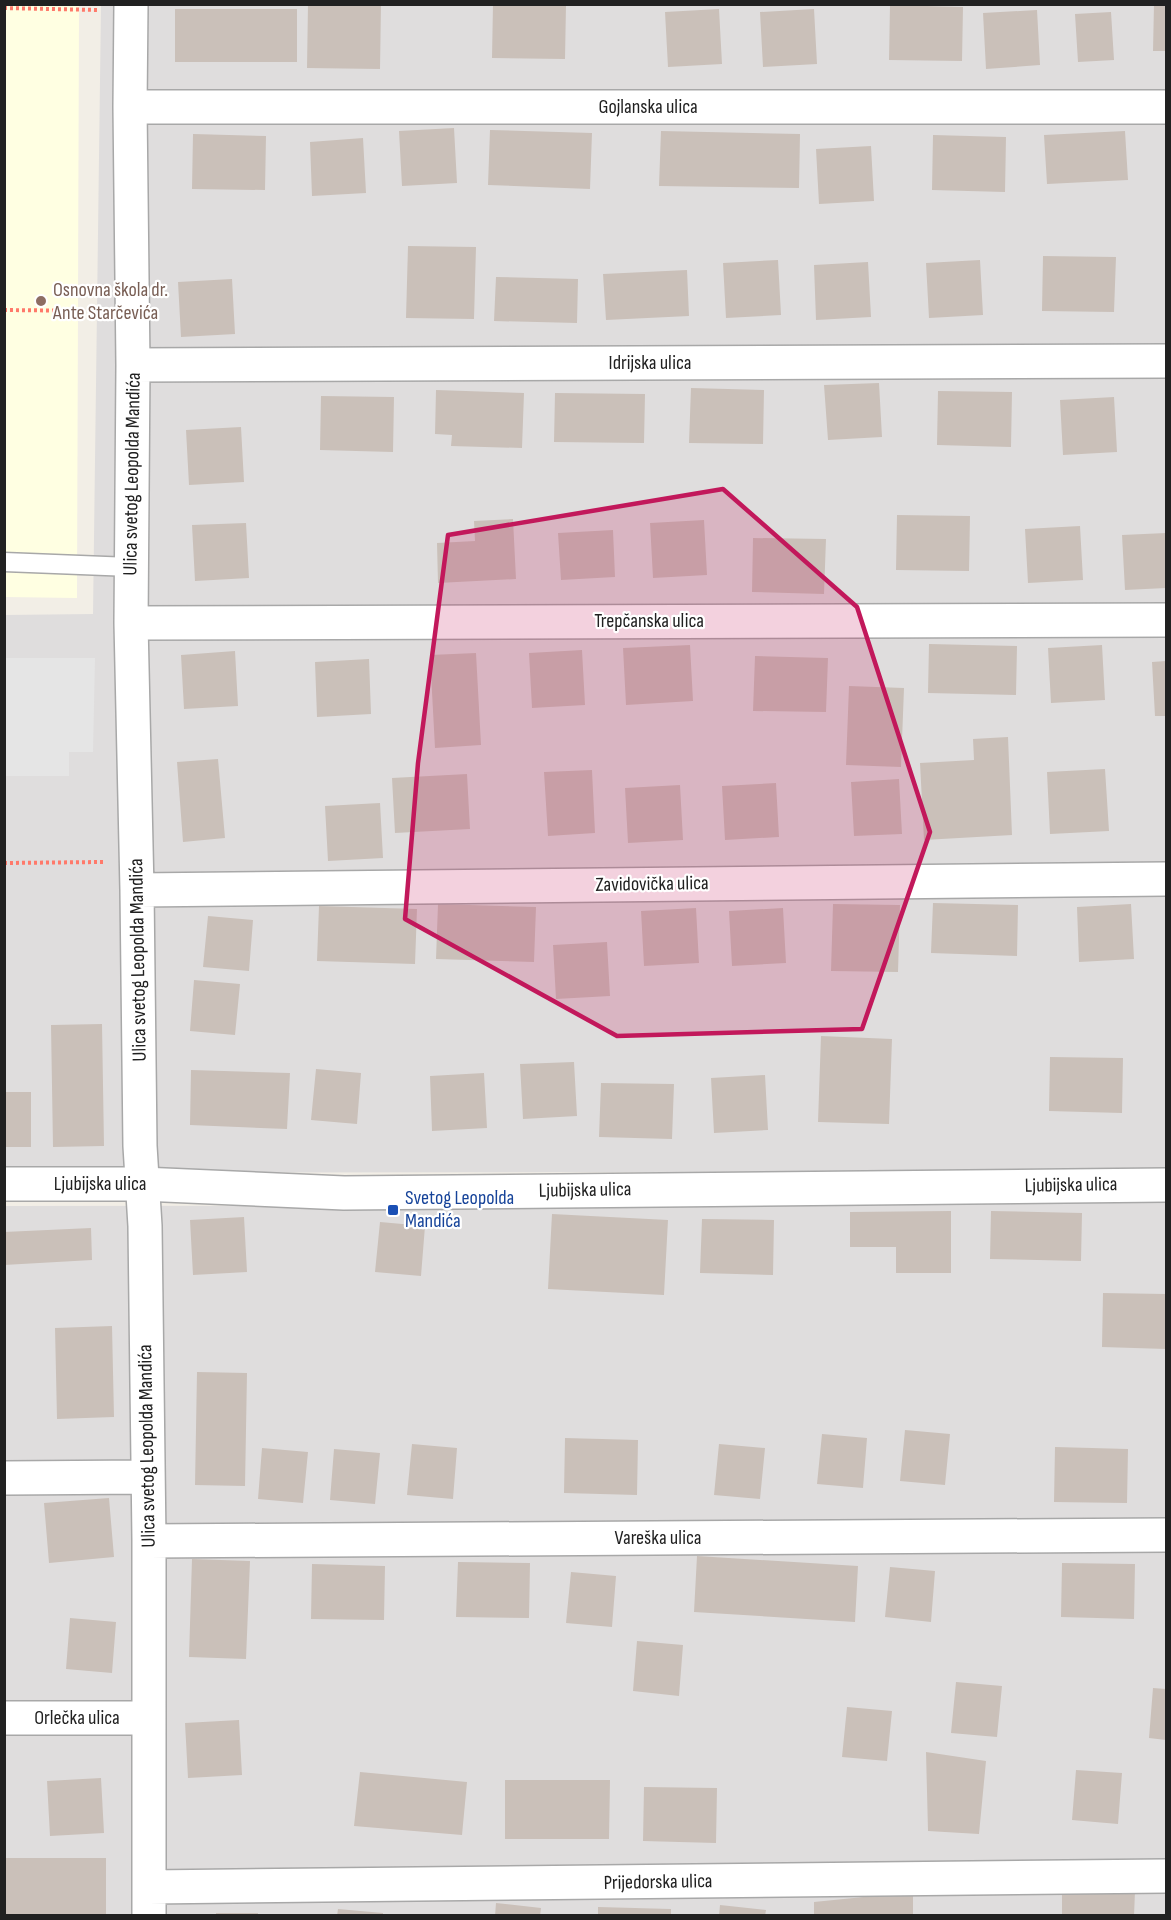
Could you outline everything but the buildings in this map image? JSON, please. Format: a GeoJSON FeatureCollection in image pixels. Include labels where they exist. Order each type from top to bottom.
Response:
{"type":"FeatureCollection","features":[{"type":"Feature","properties":{"kind":"street","name":"Ulica svetog Leopolda Mandića"},"geometry":{"type":"LineString","coordinates":[[131,7],[133,365],[131,623],[140,1146],[145,1226],[149,1541],[149,1901]]}},
{"type":"Feature","properties":{"kind":"street","name":"Gojlanska ulica"},"geometry":{"type":"LineString","coordinates":[[130,107],[1167,107]]}},
{"type":"Feature","properties":{"kind":"street","name":"Idrijska ulica"},"geometry":{"type":"LineString","coordinates":[[133,365],[1167,361]]}},
{"type":"Feature","properties":{"kind":"street","name":"Trepčanska ulica"},"geometry":{"type":"LineString","coordinates":[[131,623],[1167,620]]}},
{"type":"Feature","properties":{"kind":"street","name":"Zavidovička ulica"},"geometry":{"type":"LineString","coordinates":[[137,890],[1167,879]]}},
{"type":"Feature","properties":{"kind":"street","name":"Ljubijska ulica"},"geometry":{"type":"LineString","coordinates":[[4,1184],[142,1184],[344,1192],[1167,1185]]}},
{"type":"Feature","properties":{"kind":"street"},"geometry":{"type":"LineString","coordinates":[[4,1478],[147,1477]]}},
{"type":"Feature","properties":{"kind":"street","name":"Vareška ulica"},"geometry":{"type":"LineString","coordinates":[[149,1541],[1167,1535]]}},
{"type":"Feature","properties":{"kind":"street","name":"Orlečka ulica"},"geometry":{"type":"LineString","coordinates":[[4,1718],[149,1718]]}},
{"type":"Feature","properties":{"kind":"street","name":"Prijedorska ulica"},"geometry":{"type":"LineString","coordinates":[[149,1901],[1167,1876]]}},
{"type":"Feature","properties":{"kind":"lane"},"geometry":{"type":"LineString","coordinates":[[4,562],[131,567]]}},
{"type":"Feature","properties":{"kind":"path"},"geometry":{"type":"LineString","coordinates":[[4,8],[11,6],[131,7]]}},
{"type":"Feature","properties":{"kind":"path"},"geometry":{"type":"LineString","coordinates":[[4,310],[104,311]]}},
{"type":"Feature","properties":{"kind":"path"},"geometry":{"type":"LineString","coordinates":[[4,862],[98,862]]}},
{"type":"Feature","properties":{"kind":"highlighted area"},"geometry":{"type":"Polygon","coordinates":[[[723,489],[857,607],[930,832],[862,1029],[617,1036],[405,919],[418,763],[448,535],[723,489]]]}},
{"type":"Feature","properties":{"kind":"shaded area","name":"Osnovna škola dr. Ante Starčevića"},"geometry":{"type":"Polygon","coordinates":[[[5,5],[79,5],[77,598],[5,597],[5,5]]]}},
{"type":"Feature","properties":{"kind":"shaded area"},"geometry":{"type":"Polygon","coordinates":[[[101,5],[1166,5],[1166,1171],[5,1173],[4,615],[93,614],[101,5]]]}},
{"type":"Feature","properties":{"kind":"shaded area"},"geometry":{"type":"Polygon","coordinates":[[[5,658],[95,658],[93,752],[69,752],[69,776],[5,776],[5,658]]]}},
{"type":"Feature","properties":{"kind":"shaded area"},"geometry":{"type":"Polygon","coordinates":[[[1166,1202],[1166,1915],[5,1915],[4,1206],[861,1205],[1166,1202]]]}},
{"type":"Feature","properties":{"kind":"place","name":"Osnovna škola dr. Ante Starčevića"},"geometry":{"type":"Point","coordinates":[41,301]}},
{"type":"Feature","properties":{"kind":"place","name":"Svetog Leopolda Mandića"},"geometry":{"type":"Point","coordinates":[393,1210]}}]}
